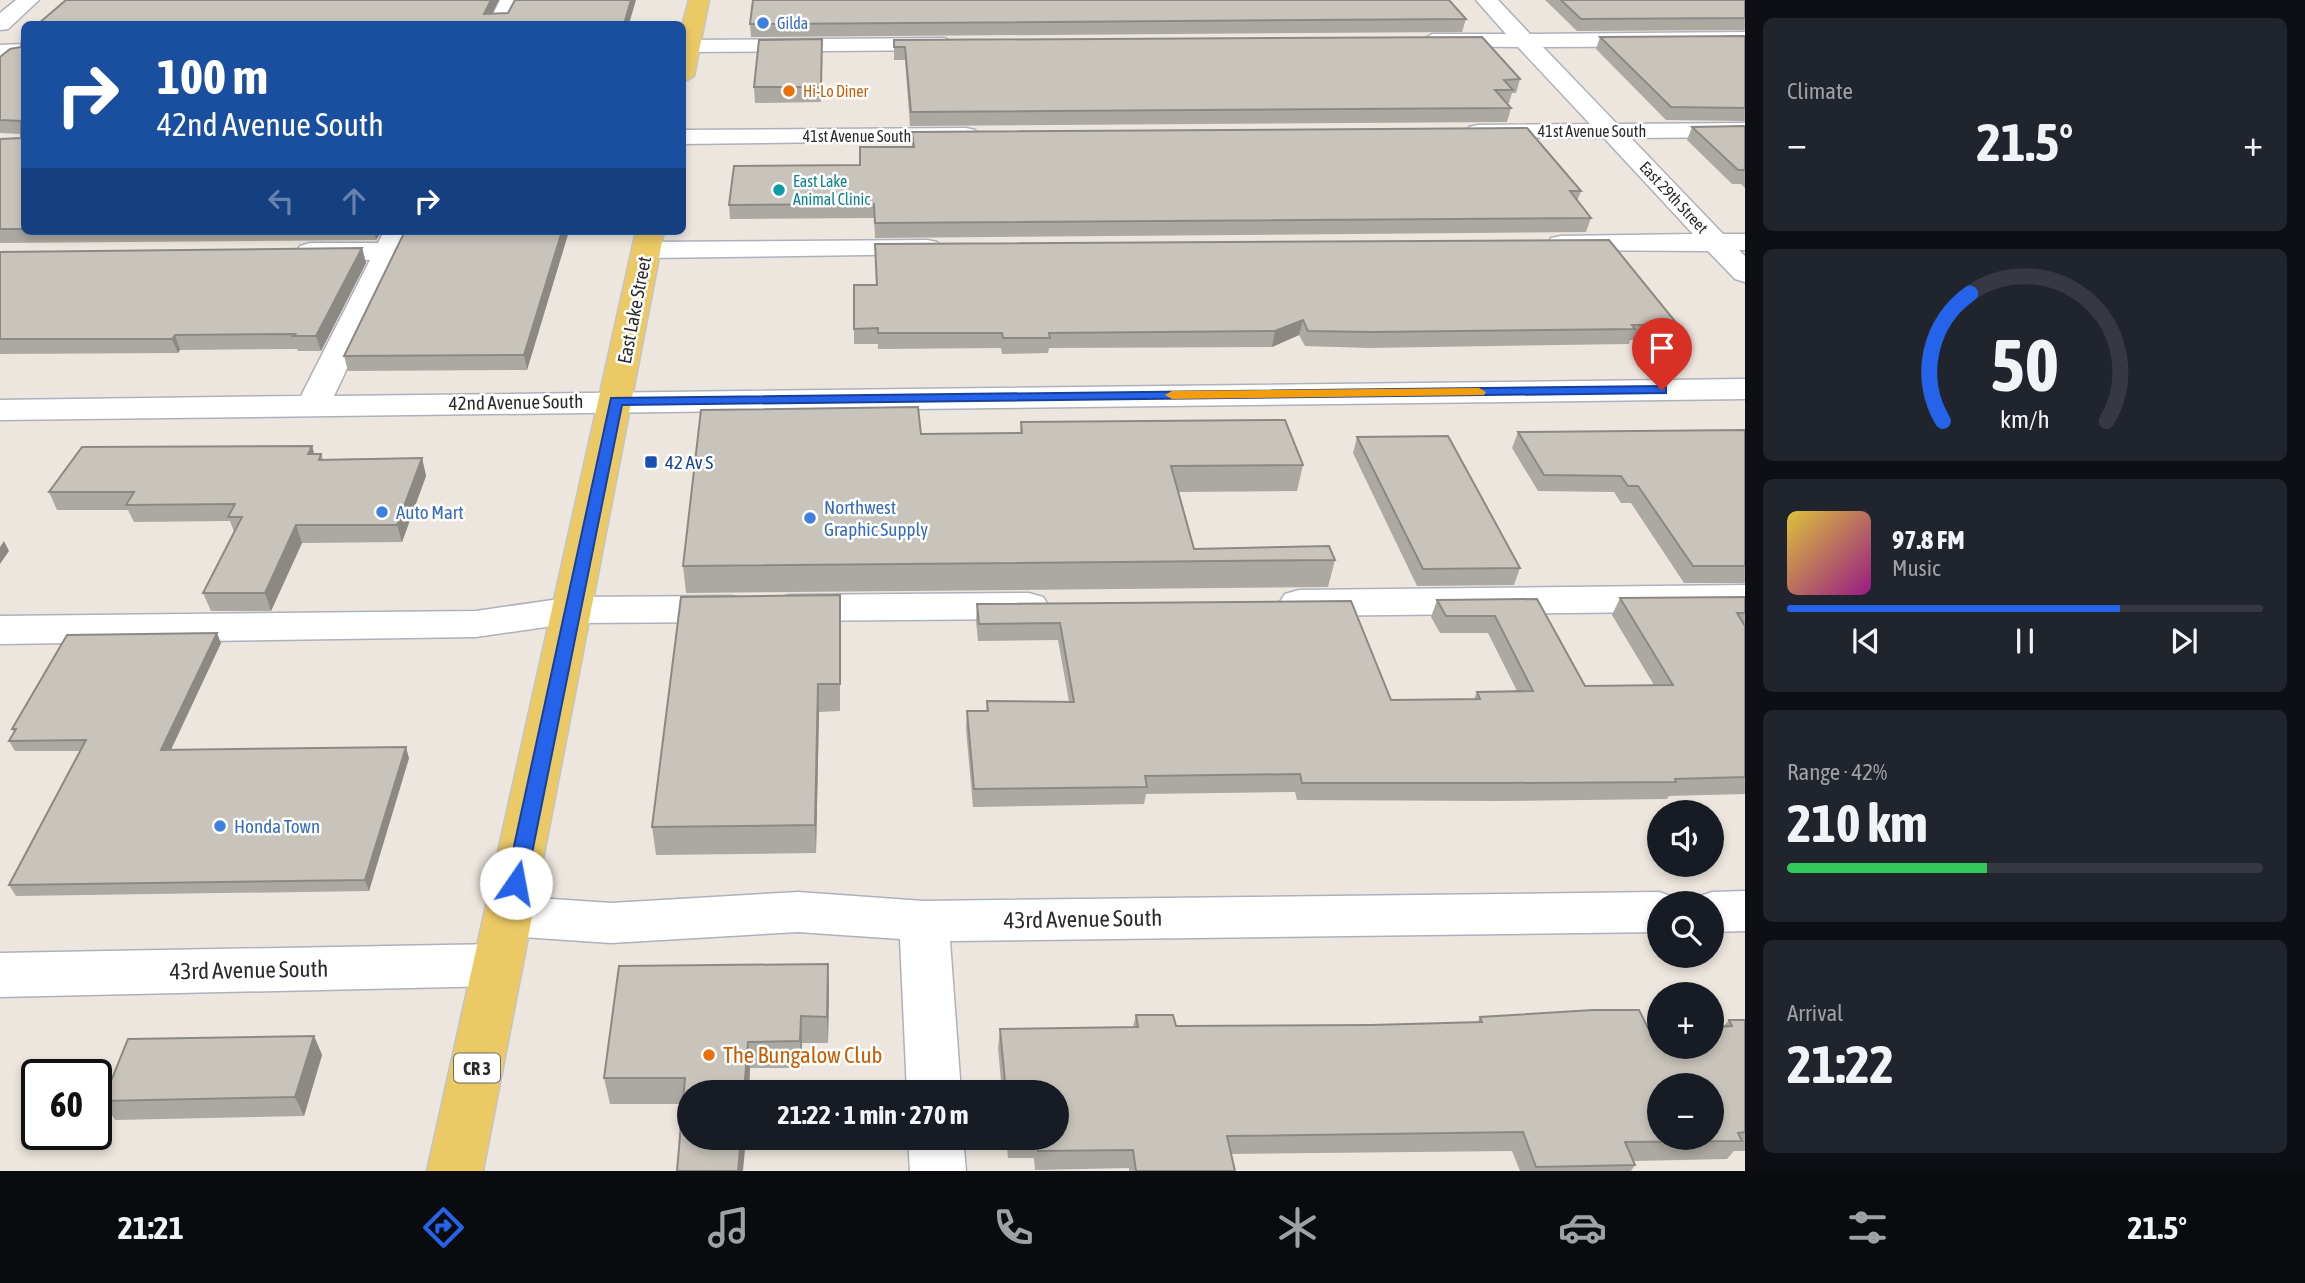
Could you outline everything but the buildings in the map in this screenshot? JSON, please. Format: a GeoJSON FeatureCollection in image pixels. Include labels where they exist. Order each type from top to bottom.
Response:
{"type":"FeatureCollection","features":[{"type":"Feature","properties":{"kind":"main road"},"geometry":{"type":"LineString","coordinates":[[686,57],[699,0]]}},
{"type":"Feature","properties":{"kind":"main road","name":"East Lake Street"},"geometry":{"type":"LineString","coordinates":[[455,1171],[648,241]]}},
{"type":"Feature","properties":{"kind":"street"},"geometry":{"type":"LineString","coordinates":[[0,24],[29,0]]}},
{"type":"Feature","properties":{"kind":"street"},"geometry":{"type":"LineString","coordinates":[[500,21],[510,0]]}},
{"type":"Feature","properties":{"kind":"street","name":"East 29th Street"},"geometry":{"type":"LineString","coordinates":[[1486,0],[1745,273]]}},
{"type":"Feature","properties":{"kind":"street"},"geometry":{"type":"LineString","coordinates":[[1417,41],[1745,39]]}},
{"type":"Feature","properties":{"kind":"street"},"geometry":{"type":"LineString","coordinates":[[688,47],[972,45]]}},
{"type":"Feature","properties":{"kind":"street"},"geometry":{"type":"LineString","coordinates":[[0,52],[21,51]]}},
{"type":"Feature","properties":{"kind":"street","name":"41st Avenue South"},"geometry":{"type":"LineString","coordinates":[[1448,132],[1745,130]]}},
{"type":"Feature","properties":{"kind":"street","name":"41st Avenue South"},"geometry":{"type":"LineString","coordinates":[[686,137],[988,135]]}},
{"type":"Feature","properties":{"kind":"street"},"geometry":{"type":"LineString","coordinates":[[277,252],[393,241]]}},
{"type":"Feature","properties":{"kind":"street"},"geometry":{"type":"LineString","coordinates":[[313,405],[393,241]]}},
{"type":"Feature","properties":{"kind":"street"},"geometry":{"type":"LineString","coordinates":[[648,241],[949,248]]}},
{"type":"Feature","properties":{"kind":"street"},"geometry":{"type":"LineString","coordinates":[[1529,244],[1745,242]]}},
{"type":"Feature","properties":{"kind":"street","name":"42nd Avenue South"},"geometry":{"type":"LineString","coordinates":[[0,410],[1745,389]]}},
{"type":"Feature","properties":{"kind":"street"},"geometry":{"type":"LineString","coordinates":[[1260,603],[1745,598]]}},
{"type":"Feature","properties":{"kind":"street"},"geometry":{"type":"LineString","coordinates":[[0,630],[476,624],[573,610],[1066,605]]}},
{"type":"Feature","properties":{"kind":"street"},"geometry":{"type":"LineString","coordinates":[[1724,912],[1745,911]]}},
{"type":"Feature","properties":{"kind":"street","name":"43rd Avenue South"},"geometry":{"type":"LineString","coordinates":[[0,976],[503,941],[611,923],[798,912],[924,921],[1647,912]]}},
{"type":"Feature","properties":{"kind":"street"},"geometry":{"type":"LineString","coordinates":[[924,921],[933,1080]]}},
{"type":"Feature","properties":{"kind":"street"},"geometry":{"type":"LineString","coordinates":[[937,1150],[938,1171]]}},
{"type":"Feature","properties":{"kind":"slow traffic"},"geometry":{"type":"LineString","coordinates":[[1172,395],[1479,392]]}},
{"type":"Feature","properties":{"kind":"place","name":"Gilda"},"geometry":{"type":"Point","coordinates":[763,23]}},
{"type":"Feature","properties":{"kind":"place","name":"Hi-Lo Diner"},"geometry":{"type":"Point","coordinates":[789,91]}},
{"type":"Feature","properties":{"kind":"place","name":"East Lake Animal Clinic"},"geometry":{"type":"Point","coordinates":[779,190]}},
{"type":"Feature","properties":{"kind":"place","name":"42 Av S"},"geometry":{"type":"Point","coordinates":[651,462]}},
{"type":"Feature","properties":{"kind":"place","name":"Auto Mart"},"geometry":{"type":"Point","coordinates":[382,512]}},
{"type":"Feature","properties":{"kind":"place","name":"Northwest Graphic Supply"},"geometry":{"type":"Point","coordinates":[810,518]}},
{"type":"Feature","properties":{"kind":"place","name":"Honda Town"},"geometry":{"type":"Point","coordinates":[220,826]}},
{"type":"Feature","properties":{"kind":"place","name":"The Bungalow Club"},"geometry":{"type":"Point","coordinates":[709,1055]}},
{"type":"Feature","properties":{"kind":"route"},"geometry":{"type":"LineString","coordinates":[[516,883],[616,401],[1662,390]]}}]}
